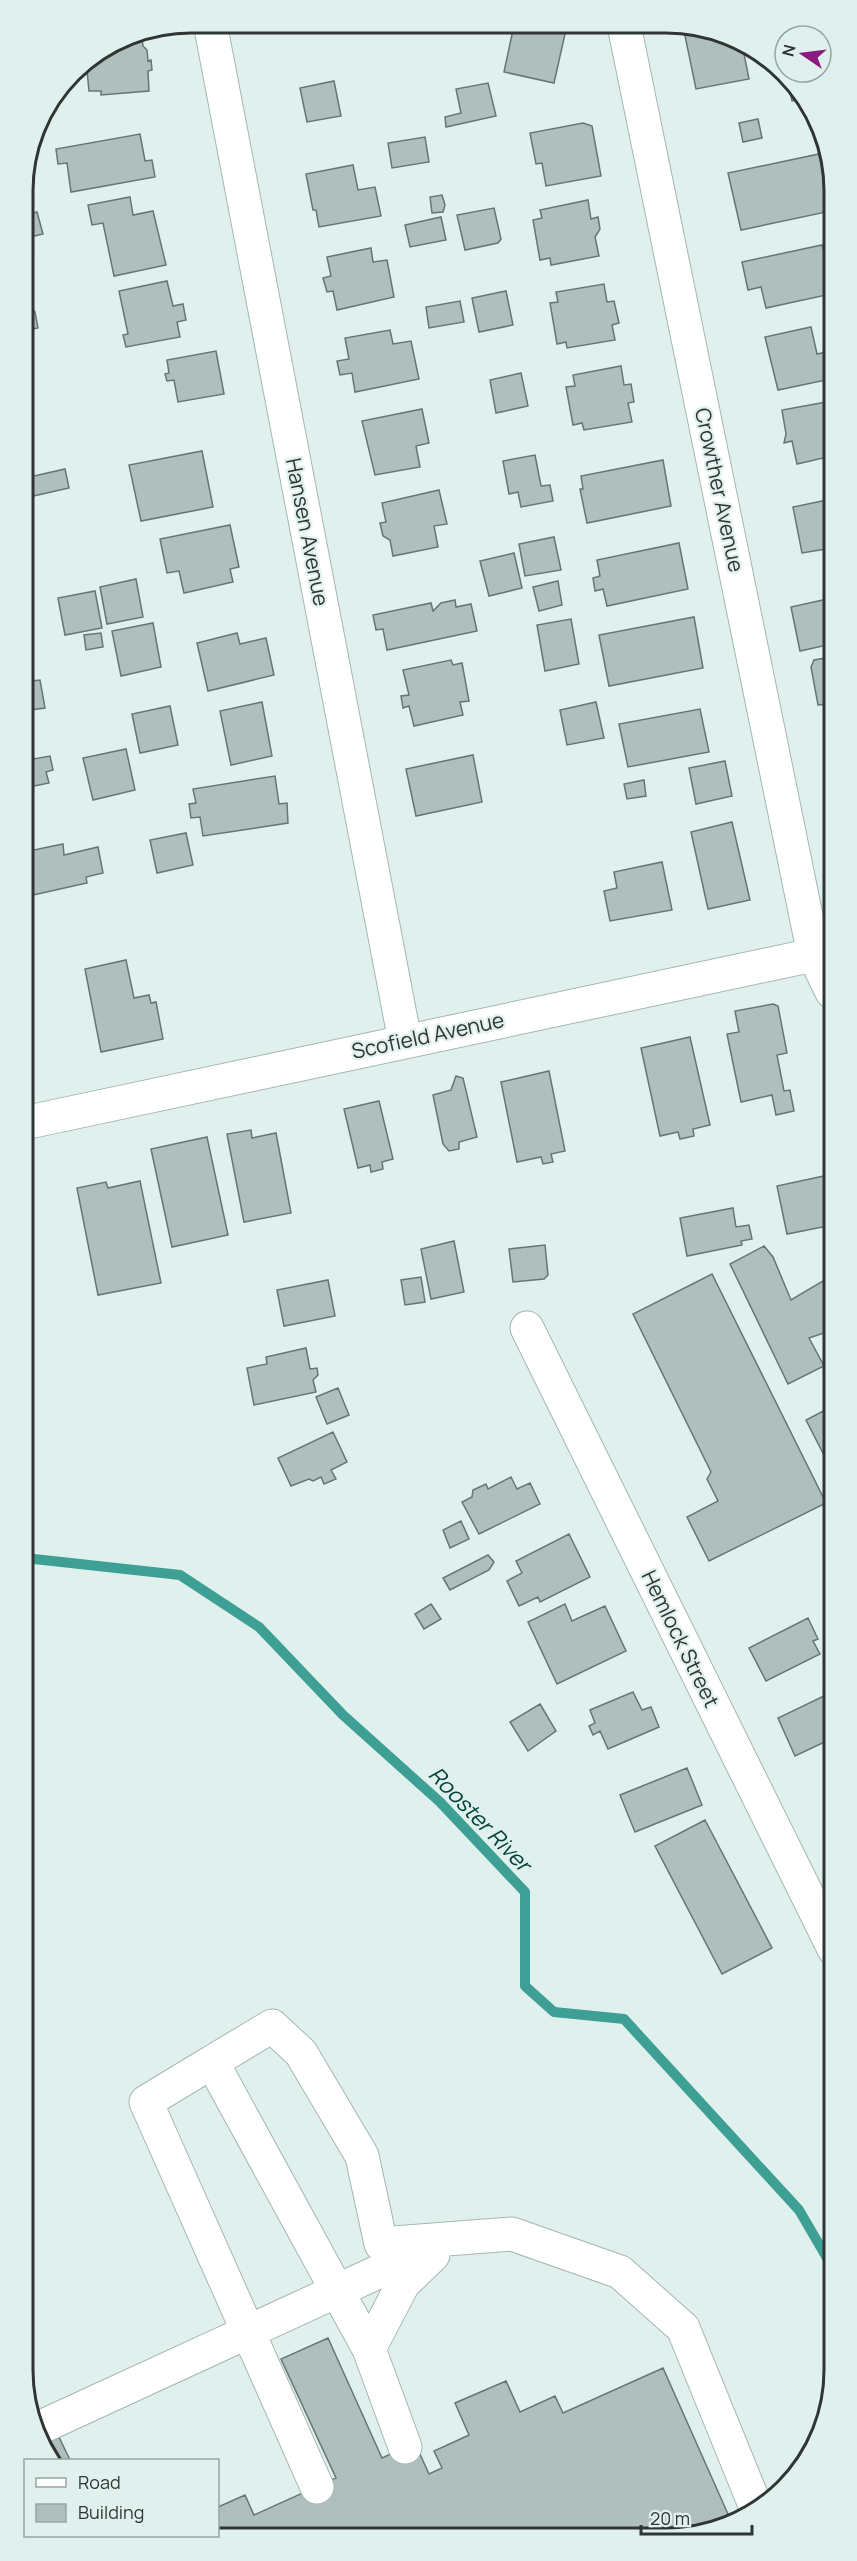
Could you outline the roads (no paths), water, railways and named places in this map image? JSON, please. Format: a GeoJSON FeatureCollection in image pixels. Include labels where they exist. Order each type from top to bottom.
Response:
{"type":"FeatureCollection","features":[{"type":"Feature","properties":{"kind":"street","name":"Hansen Avenue"},"geometry":{"type":"LineString","coordinates":[[212,33],[405,1041]]}},
{"type":"Feature","properties":{"kind":"street","name":"Crowther Avenue"},"geometry":{"type":"LineString","coordinates":[[626,33],[823,953]]}},
{"type":"Feature","properties":{"kind":"street","name":"Scofield Avenue"},"geometry":{"type":"LineString","coordinates":[[33,1121],[823,953]]}},
{"type":"Feature","properties":{"kind":"street","name":"Hemlock Street"},"geometry":{"type":"LineString","coordinates":[[527,1328],[824,1929]]}},
{"type":"Feature","properties":{"kind":"street"},"geometry":{"type":"LineString","coordinates":[[317,2487],[146,2102],[272,2026],[301,2053],[362,2156],[381,2244],[512,2234],[620,2272],[683,2328],[753,2501]]}},
{"type":"Feature","properties":{"kind":"street"},"geometry":{"type":"LineString","coordinates":[[212,2062],[369,2349],[405,2448]]}},
{"type":"Feature","properties":{"kind":"street"},"geometry":{"type":"LineString","coordinates":[[43,2426],[449,2239]]}},
{"type":"Feature","properties":{"kind":"street"},"geometry":{"type":"LineString","coordinates":[[369,2349],[403,2284],[449,2239]]}},
{"type":"Feature","properties":{"kind":"waterway","name":"Rooster River"},"geometry":{"type":"LineString","coordinates":[[33,1559],[180,1575],[259,1627],[343,1715],[440,1802],[525,1892],[525,1986],[554,2012],[624,2019],[799,2210],[824,2253]]}}]}
